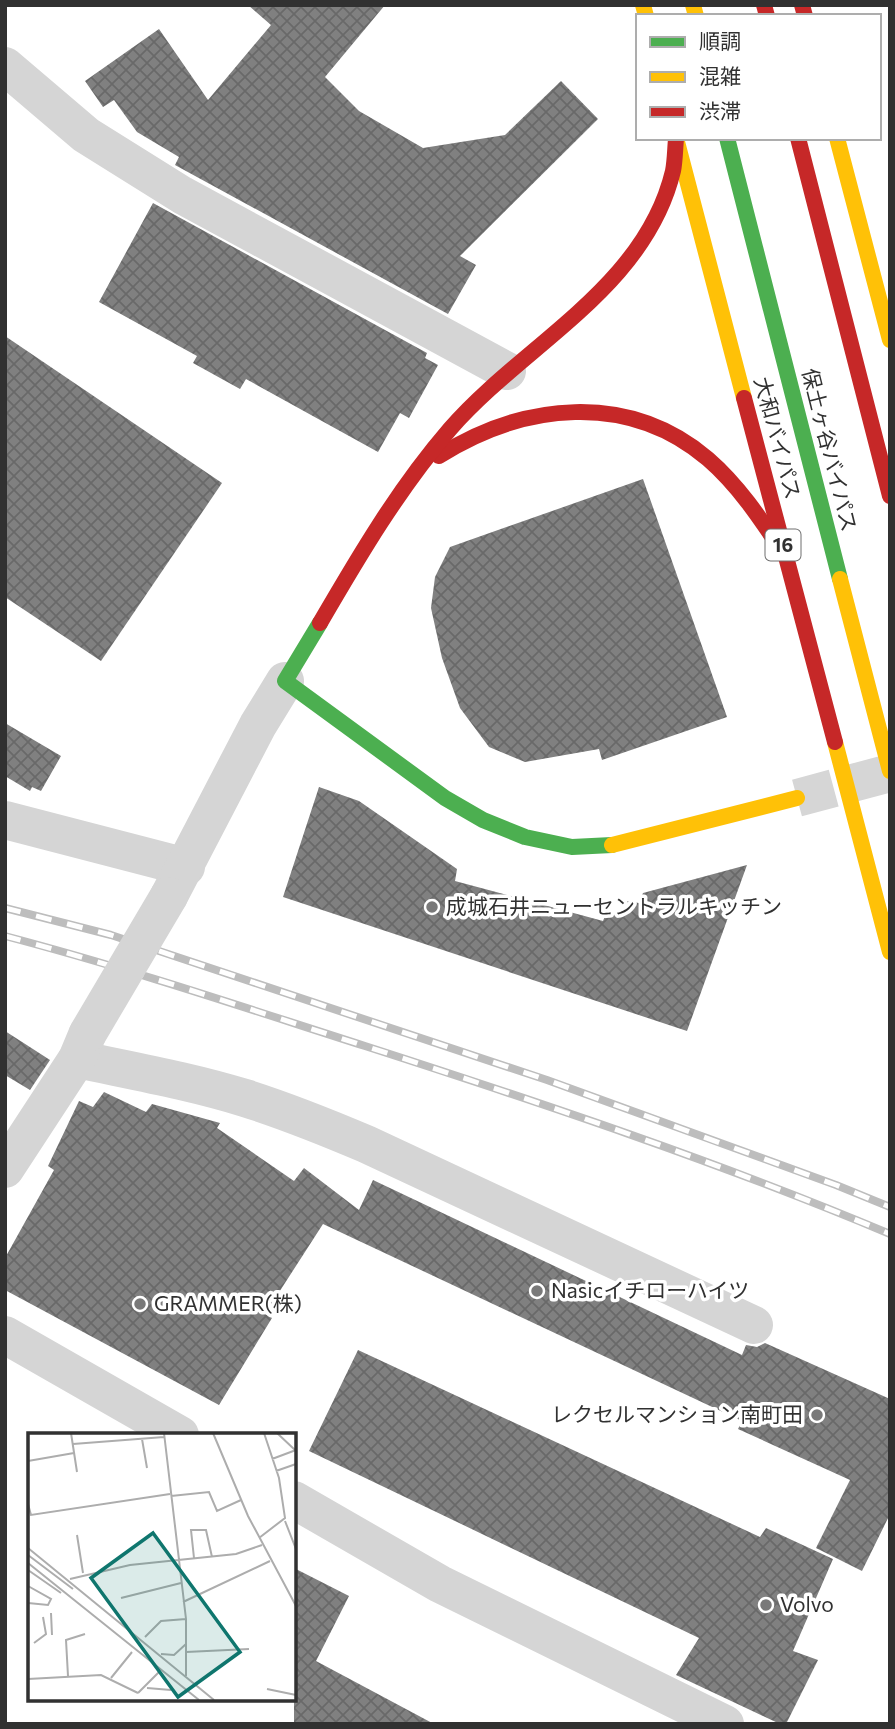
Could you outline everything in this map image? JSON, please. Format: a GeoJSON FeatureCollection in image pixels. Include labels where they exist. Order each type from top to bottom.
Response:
{"type":"FeatureCollection","features":[{"type":"Feature","properties":{"kind":"main road"},"geometry":{"type":"LineString","coordinates":[[676,140],[673,170],[667,191],[655,219],[627,262],[593,298],[507,371],[451,428],[377,527],[285,681],[445,798],[484,820],[525,837],[572,847],[615,845],[797,798]]}},
{"type":"Feature","properties":{"kind":"main road","name":"大和バイパス"},"geometry":{"type":"LineString","coordinates":[[676,140],[890,952]]}},
{"type":"Feature","properties":{"kind":"main road","name":"保土ヶ谷バイパス"},"geometry":{"type":"LineString","coordinates":[[728,140],[890,771]]}},
{"type":"Feature","properties":{"kind":"main road"},"geometry":{"type":"LineString","coordinates":[[799,140],[890,496]]}},
{"type":"Feature","properties":{"kind":"main road"},"geometry":{"type":"LineString","coordinates":[[838,140],[890,340]]}},
{"type":"Feature","properties":{"kind":"main road"},"geometry":{"type":"LineString","coordinates":[[421,469],[462,441],[516,421],[551,414],[600,412],[647,422],[681,438],[702,453],[733,482],[760,516],[787,559]]}},
{"type":"Feature","properties":{"kind":"street"},"geometry":{"type":"LineString","coordinates":[[5,66],[86,135],[182,195],[507,371]]}},
{"type":"Feature","properties":{"kind":"street"},"geometry":{"type":"LineString","coordinates":[[5,1169],[82,1046],[178,881],[258,725],[285,681]]}},
{"type":"Feature","properties":{"kind":"street"},"geometry":{"type":"LineString","coordinates":[[5,820],[178,881]]}},
{"type":"Feature","properties":{"kind":"street"},"geometry":{"type":"LineString","coordinates":[[82,1046],[184,1082],[244,1098],[311,1121],[366,1144],[754,1325]]}},
{"type":"Feature","properties":{"kind":"street"},"geometry":{"type":"LineString","coordinates":[[5,1335],[176,1433]]}},
{"type":"Feature","properties":{"kind":"street"},"geometry":{"type":"LineString","coordinates":[[296,1501],[440,1584],[725,1724]]}},
{"type":"Feature","properties":{"kind":"building"},"geometry":{"type":"Polygon","coordinates":[[[248,5],[385,5],[325,77],[359,111],[423,148],[505,135],[561,81],[598,119],[460,256],[476,265],[448,314],[175,165],[179,157],[137,132],[114,100],[103,107],[85,81],[159,29],[208,100],[271,25],[248,5]]]}},
{"type":"Feature","properties":{"kind":"building"},"geometry":{"type":"Polygon","coordinates":[[[153,203],[427,353],[425,358],[438,365],[409,418],[400,413],[378,452],[246,379],[240,389],[193,363],[197,356],[99,302],[153,203]]]}},
{"type":"Feature","properties":{"kind":"building"},"geometry":{"type":"Polygon","coordinates":[[[5,336],[222,483],[101,661],[5,597],[5,336]]]}},
{"type":"Feature","properties":{"kind":"building"},"geometry":{"type":"Polygon","coordinates":[[[643,479],[727,717],[602,760],[599,749],[525,762],[489,747],[460,708],[442,658],[431,608],[435,577],[450,547],[643,479]]]}},
{"type":"Feature","properties":{"kind":"building"},"geometry":{"type":"Polygon","coordinates":[[[5,723],[61,756],[41,791],[32,787],[30,791],[5,776],[5,723]]]}},
{"type":"Feature","properties":{"kind":"building","name":"成城石井ニューセントラルキッチン"},"geometry":{"type":"Polygon","coordinates":[[[319,787],[359,801],[457,869],[455,881],[603,921],[607,911],[621,915],[626,901],[639,903],[643,893],[747,865],[687,1031],[283,897],[319,787]]]}},
{"type":"Feature","properties":{"kind":"building"},"geometry":{"type":"Polygon","coordinates":[[[5,1031],[50,1060],[30,1090],[5,1075],[5,1031]]]}},
{"type":"Feature","properties":{"kind":"building"},"geometry":{"type":"Polygon","coordinates":[[[104,1092],[146,1112],[152,1104],[220,1123],[217,1128],[294,1181],[304,1168],[359,1210],[373,1180],[742,1355],[746,1345],[757,1347],[765,1343],[890,1399],[890,1514],[862,1571],[816,1548],[850,1480],[738,1429],[742,1421],[323,1224],[265,1314],[272,1318],[219,1405],[5,1290],[5,1258],[54,1170],[48,1166],[79,1101],[93,1107],[104,1092]]]}},
{"type":"Feature","properties":{"kind":"building"},"geometry":{"type":"Polygon","coordinates":[[[358,1350],[760,1537],[766,1528],[833,1559],[793,1651],[818,1660],[786,1724],[780,1724],[676,1675],[699,1638],[309,1451],[358,1350]]]}},
{"type":"Feature","properties":{"kind":"building"},"geometry":{"type":"Polygon","coordinates":[[[296,1569],[349,1596],[316,1661],[434,1724],[294,1724],[296,1569]]]}},
{"type":"Feature","properties":{"kind":"tunnel"},"geometry":{"type":"LineString","coordinates":[[797,798],[890,773]]}},
{"type":"Feature","properties":{"kind":"railway"},"geometry":{"type":"LineString","coordinates":[[5,908],[111,935],[547,1080],[890,1207]]}},
{"type":"Feature","properties":{"kind":"railway"},"geometry":{"type":"LineString","coordinates":[[5,936],[96,961],[431,1067],[761,1182],[890,1234]]}},
{"type":"Feature","properties":{"kind":"traffic: fast"},"geometry":{"type":"LineString","coordinates":[[728,140],[840,579]]}},
{"type":"Feature","properties":{"kind":"traffic: fast"},"geometry":{"type":"LineString","coordinates":[[320,623],[285,681],[445,798],[483,820],[525,837],[572,847],[612,845]]}},
{"type":"Feature","properties":{"kind":"traffic: slow"},"geometry":{"type":"LineString","coordinates":[[643,5],[645,14]]}},
{"type":"Feature","properties":{"kind":"traffic: slow"},"geometry":{"type":"LineString","coordinates":[[693,5],[695,14]]}},
{"type":"Feature","properties":{"kind":"traffic: slow"},"geometry":{"type":"LineString","coordinates":[[677,140],[744,398]]}},
{"type":"Feature","properties":{"kind":"traffic: slow"},"geometry":{"type":"LineString","coordinates":[[838,140],[890,340]]}},
{"type":"Feature","properties":{"kind":"traffic: slow"},"geometry":{"type":"LineString","coordinates":[[840,579],[890,771]]}},
{"type":"Feature","properties":{"kind":"traffic: slow"},"geometry":{"type":"LineString","coordinates":[[835,742],[890,952]]}},
{"type":"Feature","properties":{"kind":"traffic: slow"},"geometry":{"type":"LineString","coordinates":[[612,845],[797,798]]}},
{"type":"Feature","properties":{"kind":"traffic: jam"},"geometry":{"type":"LineString","coordinates":[[764,5],[766,14]]}},
{"type":"Feature","properties":{"kind":"traffic: jam"},"geometry":{"type":"LineString","coordinates":[[802,5],[804,14]]}},
{"type":"Feature","properties":{"kind":"traffic: jam"},"geometry":{"type":"LineString","coordinates":[[320,623],[397,499],[450,429],[480,398],[579,312],[610,282],[637,249],[658,212],[673,171],[676,140]]}},
{"type":"Feature","properties":{"kind":"traffic: jam"},"geometry":{"type":"LineString","coordinates":[[799,140],[890,496]]}},
{"type":"Feature","properties":{"kind":"traffic: jam"},"geometry":{"type":"LineString","coordinates":[[744,398],[835,742]]}},
{"type":"Feature","properties":{"kind":"traffic: jam"},"geometry":{"type":"LineString","coordinates":[[439,456],[471,438],[540,416],[575,412],[610,414],[644,422],[677,437],[719,469],[748,502],[782,551]]}},
{"type":"Feature","properties":{"kind":"place","name":"成城石井ニューセントラルキッチン"},"geometry":{"type":"Point","coordinates":[432,907]}},
{"type":"Feature","properties":{"kind":"place","name":"Nasicイチローハイツ"},"geometry":{"type":"Point","coordinates":[537,1291]}},
{"type":"Feature","properties":{"kind":"place","name":"GRAMMER(株)"},"geometry":{"type":"Point","coordinates":[140,1304]}},
{"type":"Feature","properties":{"kind":"place","name":"レクセルマンション南町田"},"geometry":{"type":"Point","coordinates":[817,1415]}},
{"type":"Feature","properties":{"kind":"place","name":"Volvo"},"geometry":{"type":"Point","coordinates":[766,1605]}}]}
